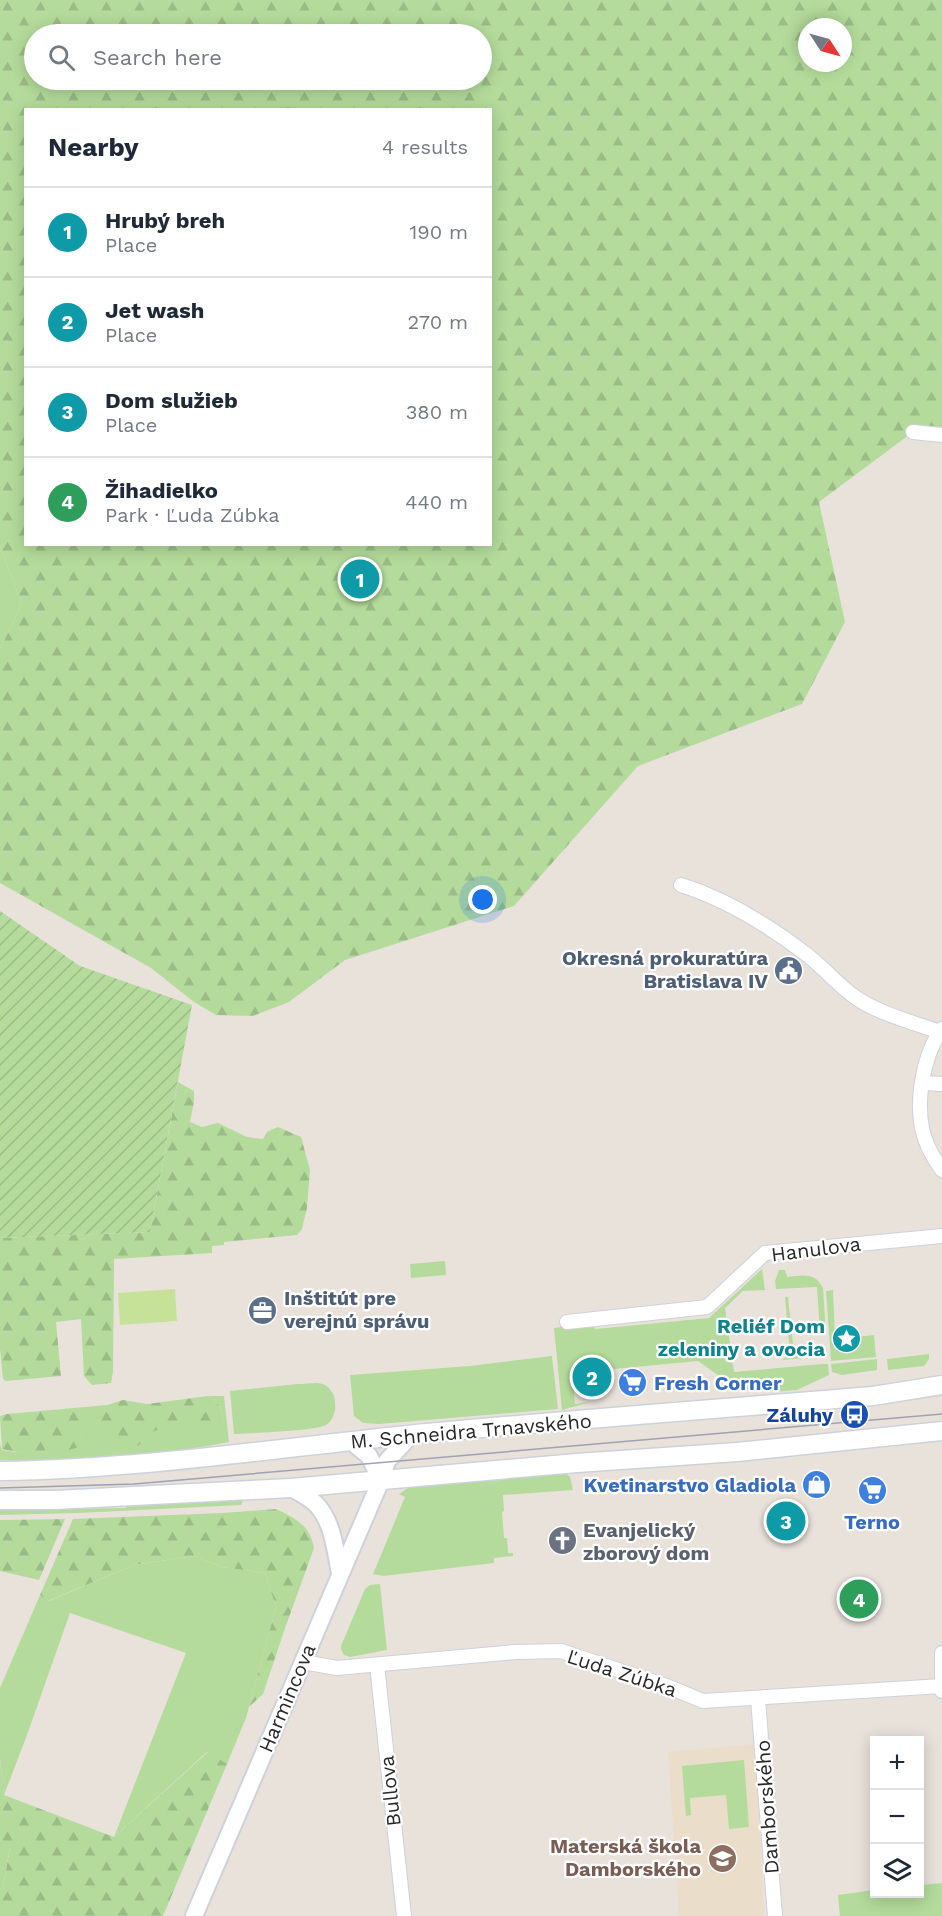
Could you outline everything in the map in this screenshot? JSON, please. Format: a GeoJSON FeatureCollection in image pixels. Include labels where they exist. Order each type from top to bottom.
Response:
{"type":"FeatureCollection","features":[{"type":"Feature","properties":{"kind":"main road","name":"M. Schneidra Trnavského"},"geometry":{"type":"LineString","coordinates":[[0,1471],[57,1470],[159,1463],[411,1435],[873,1396],[942,1385]]}},
{"type":"Feature","properties":{"kind":"main road","name":"M. Schneidra Trnavského"},"geometry":{"type":"LineString","coordinates":[[0,1500],[56,1500],[291,1488],[737,1452],[942,1431]]}},
{"type":"Feature","properties":{"kind":"street"},"geometry":{"type":"LineString","coordinates":[[913,432],[942,435]]}},
{"type":"Feature","properties":{"kind":"street"},"geometry":{"type":"LineString","coordinates":[[681,885],[728,903],[784,939],[807,955],[851,995],[870,1005],[941,1030],[929,1050],[921,1109],[922,1127],[928,1145],[942,1170]]}},
{"type":"Feature","properties":{"kind":"street"},"geometry":{"type":"LineString","coordinates":[[923,1083],[942,1084]]}},
{"type":"Feature","properties":{"kind":"street","name":"Hanulova"},"geometry":{"type":"LineString","coordinates":[[567,1322],[707,1307],[765,1252],[942,1236]]}},
{"type":"Feature","properties":{"kind":"street","name":"Harmincova"},"geometry":{"type":"LineString","coordinates":[[194,1916],[381,1480],[387,1461],[411,1435]]}},
{"type":"Feature","properties":{"kind":"street"},"geometry":{"type":"LineString","coordinates":[[351,1441],[369,1456],[381,1480]]}},
{"type":"Feature","properties":{"kind":"street"},"geometry":{"type":"LineString","coordinates":[[291,1488],[313,1501],[323,1513],[332,1533],[340,1573]]}},
{"type":"Feature","properties":{"kind":"street","name":"Ľuda Zúbka"},"geometry":{"type":"LineString","coordinates":[[303,1662],[337,1668],[515,1652],[561,1652],[669,1687],[703,1701],[942,1686]]}},
{"type":"Feature","properties":{"kind":"street"},"geometry":{"type":"LineString","coordinates":[[942,1653],[942,1691]]}},
{"type":"Feature","properties":{"kind":"street","name":"Bullova"},"geometry":{"type":"LineString","coordinates":[[377,1665],[404,1916]]}},
{"type":"Feature","properties":{"kind":"street","name":"Damborského"},"geometry":{"type":"LineString","coordinates":[[758,1699],[775,1916]]}},
{"type":"Feature","properties":{"kind":"shaded area"},"geometry":{"type":"Polygon","coordinates":[[[755,1744],[764,1916],[679,1916],[668,1752],[755,1744]]]}},
{"type":"Feature","properties":{"kind":"green space"},"geometry":{"type":"Polygon","coordinates":[[[0,0],[942,0],[942,435],[913,432],[819,502],[845,622],[802,704],[638,766],[514,906],[345,960],[289,1002],[253,1016],[216,1015],[194,1002],[151,968],[0,883],[0,649],[22,604],[0,546],[0,0]]]}},
{"type":"Feature","properties":{"kind":"green space"},"geometry":{"type":"Polygon","coordinates":[[[0,546],[22,604],[0,649],[0,546]]]}},
{"type":"Feature","properties":{"kind":"green space"},"geometry":{"type":"Polygon","coordinates":[[[0,911],[80,966],[192,1005],[150,1232],[0,1238],[0,911]]]}},
{"type":"Feature","properties":{"kind":"green space"},"geometry":{"type":"Polygon","coordinates":[[[178,1082],[194,1091],[190,1122],[202,1127],[218,1123],[247,1137],[263,1139],[267,1132],[278,1127],[301,1137],[310,1170],[307,1208],[302,1229],[297,1235],[224,1242],[224,1245],[212,1246],[212,1253],[114,1259],[111,1383],[92,1385],[84,1376],[81,1319],[56,1322],[61,1376],[6,1381],[3,1379],[0,1349],[0,1238],[150,1232],[178,1082]]]}},
{"type":"Feature","properties":{"kind":"green space"},"geometry":{"type":"Polygon","coordinates":[[[445,1261],[446,1275],[411,1278],[410,1264],[445,1261]]]}},
{"type":"Feature","properties":{"kind":"green space"},"geometry":{"type":"Polygon","coordinates":[[[762,1269],[765,1290],[743,1291],[725,1308],[734,1372],[828,1364],[829,1375],[797,1390],[775,1392],[728,1387],[729,1383],[698,1361],[572,1373],[575,1404],[591,1402],[562,1410],[554,1328],[591,1323],[595,1329],[709,1318],[762,1269]]]}},
{"type":"Feature","properties":{"kind":"green space"},"geometry":{"type":"Polygon","coordinates":[[[779,1270],[785,1270],[787,1277],[808,1276],[817,1279],[820,1283],[823,1288],[826,1334],[820,1334],[817,1287],[776,1289],[775,1281],[779,1270]]]}},
{"type":"Feature","properties":{"kind":"green space"},"geometry":{"type":"Polygon","coordinates":[[[175,1289],[177,1321],[120,1325],[118,1293],[175,1289]]]}},
{"type":"Feature","properties":{"kind":"green space"},"geometry":{"type":"Polygon","coordinates":[[[833,1290],[835,1339],[874,1335],[876,1357],[831,1361],[826,1291],[833,1290]]]}},
{"type":"Feature","properties":{"kind":"green space"},"geometry":{"type":"Polygon","coordinates":[[[785,1297],[788,1297],[794,1353],[805,1358],[782,1360],[790,1354],[785,1297]]]}},
{"type":"Feature","properties":{"kind":"green space"},"geometry":{"type":"Polygon","coordinates":[[[929,1354],[929,1359],[924,1366],[888,1370],[887,1359],[929,1354]]]}},
{"type":"Feature","properties":{"kind":"green space"},"geometry":{"type":"Polygon","coordinates":[[[552,1356],[558,1409],[379,1424],[363,1423],[354,1416],[350,1375],[470,1366],[552,1356]]]}},
{"type":"Feature","properties":{"kind":"green space"},"geometry":{"type":"Polygon","coordinates":[[[877,1359],[877,1370],[842,1375],[832,1372],[831,1364],[877,1359]]]}},
{"type":"Feature","properties":{"kind":"green space"},"geometry":{"type":"Polygon","coordinates":[[[319,1383],[329,1388],[334,1399],[335,1411],[326,1425],[297,1430],[234,1434],[230,1391],[319,1383]]]}},
{"type":"Feature","properties":{"kind":"green space"},"geometry":{"type":"Polygon","coordinates":[[[208,1396],[224,1396],[229,1442],[115,1457],[0,1460],[0,1444],[2,1450],[35,1452],[83,1437],[76,1425],[81,1417],[138,1446],[151,1432],[167,1426],[223,1427],[221,1409],[208,1396]]]}},
{"type":"Feature","properties":{"kind":"green space"},"geometry":{"type":"Polygon","coordinates":[[[208,1396],[221,1409],[223,1427],[213,1429],[204,1425],[199,1431],[188,1425],[162,1428],[152,1432],[138,1446],[105,1437],[98,1424],[81,1418],[77,1425],[83,1437],[81,1446],[42,1453],[2,1449],[0,1416],[7,1414],[107,1405],[123,1400],[147,1404],[208,1396]]]}},
{"type":"Feature","properties":{"kind":"green space"},"geometry":{"type":"Polygon","coordinates":[[[565,1473],[570,1477],[573,1490],[503,1495],[504,1538],[507,1538],[508,1553],[513,1553],[513,1556],[494,1558],[494,1563],[383,1576],[373,1574],[405,1497],[399,1494],[411,1486],[565,1473]]]}},
{"type":"Feature","properties":{"kind":"green space"},"geometry":{"type":"Polygon","coordinates":[[[243,1501],[241,1505],[0,1515],[0,1508],[126,1508],[126,1505],[243,1501]]]}},
{"type":"Feature","properties":{"kind":"green space"},"geometry":{"type":"Polygon","coordinates":[[[276,1509],[301,1523],[309,1533],[314,1548],[263,1694],[249,1707],[276,1607],[265,1573],[222,1567],[194,1556],[134,1565],[48,1601],[40,1595],[73,1519],[276,1509]]]}},
{"type":"Feature","properties":{"kind":"green space"},"geometry":{"type":"Polygon","coordinates":[[[65,1519],[39,1580],[0,1571],[0,1520],[65,1519]]]}},
{"type":"Feature","properties":{"kind":"green space"},"geometry":{"type":"Polygon","coordinates":[[[194,1556],[222,1567],[265,1573],[276,1607],[246,1718],[227,1764],[207,1752],[114,1837],[186,1653],[70,1613],[4,1795],[0,1759],[0,1688],[40,1595],[49,1601],[134,1565],[194,1556]]]}},
{"type":"Feature","properties":{"kind":"green space"},"geometry":{"type":"Polygon","coordinates":[[[380,1584],[387,1650],[350,1657],[344,1655],[341,1646],[365,1589],[370,1585],[380,1584]]]}},
{"type":"Feature","properties":{"kind":"green space"},"geometry":{"type":"Polygon","coordinates":[[[875,1584],[876,1612],[843,1614],[841,1585],[875,1584]]]}},
{"type":"Feature","properties":{"kind":"green space"},"geometry":{"type":"Polygon","coordinates":[[[208,1752],[227,1764],[163,1916],[0,1916],[0,1889],[3,1887],[10,1848],[0,1838],[0,1759],[4,1795],[114,1837],[208,1752]]]}},
{"type":"Feature","properties":{"kind":"green space"},"geometry":{"type":"Polygon","coordinates":[[[744,1760],[749,1827],[729,1829],[726,1795],[690,1798],[691,1815],[686,1816],[682,1766],[744,1760]]]}},
{"type":"Feature","properties":{"kind":"green space"},"geometry":{"type":"Polygon","coordinates":[[[0,1838],[10,1847],[3,1887],[0,1889],[0,1838]]]}},
{"type":"Feature","properties":{"kind":"green space"},"geometry":{"type":"Polygon","coordinates":[[[942,1883],[942,1916],[840,1916],[838,1895],[870,1891],[870,1898],[924,1898],[924,1885],[942,1883]]]}},
{"type":"Feature","properties":{"kind":"tram line"},"geometry":{"type":"LineString","coordinates":[[0,1488],[134,1484],[942,1414]]}},
{"type":"Feature","properties":{"kind":"place","name":"Hrubý breh"},"geometry":{"type":"Point","coordinates":[360,579]}},
{"type":"Feature","properties":{"kind":"place","name":"Okresná prokuratúra Bratislava IV"},"geometry":{"type":"Point","coordinates":[789,970]}},
{"type":"Feature","properties":{"kind":"place","name":"Inštitút pre verejnú správu"},"geometry":{"type":"Point","coordinates":[263,1310]}},
{"type":"Feature","properties":{"kind":"place","name":"Reliéf Dom zeleniny a ovocia"},"geometry":{"type":"Point","coordinates":[846,1338]}},
{"type":"Feature","properties":{"kind":"place","name":"Jet wash"},"geometry":{"type":"Point","coordinates":[592,1377]}},
{"type":"Feature","properties":{"kind":"place","name":"Fresh Corner"},"geometry":{"type":"Point","coordinates":[633,1383]}},
{"type":"Feature","properties":{"kind":"place","name":"Záluhy"},"geometry":{"type":"Point","coordinates":[854,1415]}},
{"type":"Feature","properties":{"kind":"place","name":"Kvetinarstvo Gladiola"},"geometry":{"type":"Point","coordinates":[817,1485]}},
{"type":"Feature","properties":{"kind":"place","name":"Terno"},"geometry":{"type":"Point","coordinates":[872,1491]}},
{"type":"Feature","properties":{"kind":"place","name":"Dom služieb"},"geometry":{"type":"Point","coordinates":[786,1521]}},
{"type":"Feature","properties":{"kind":"place","name":"Evanjelický zborový dom"},"geometry":{"type":"Point","coordinates":[562,1541]}},
{"type":"Feature","properties":{"kind":"place","name":"Žihadielko"},"geometry":{"type":"Point","coordinates":[859,1599]}},
{"type":"Feature","properties":{"kind":"place","name":"Materská škola Damborského"},"geometry":{"type":"Point","coordinates":[722,1858]}}]}
